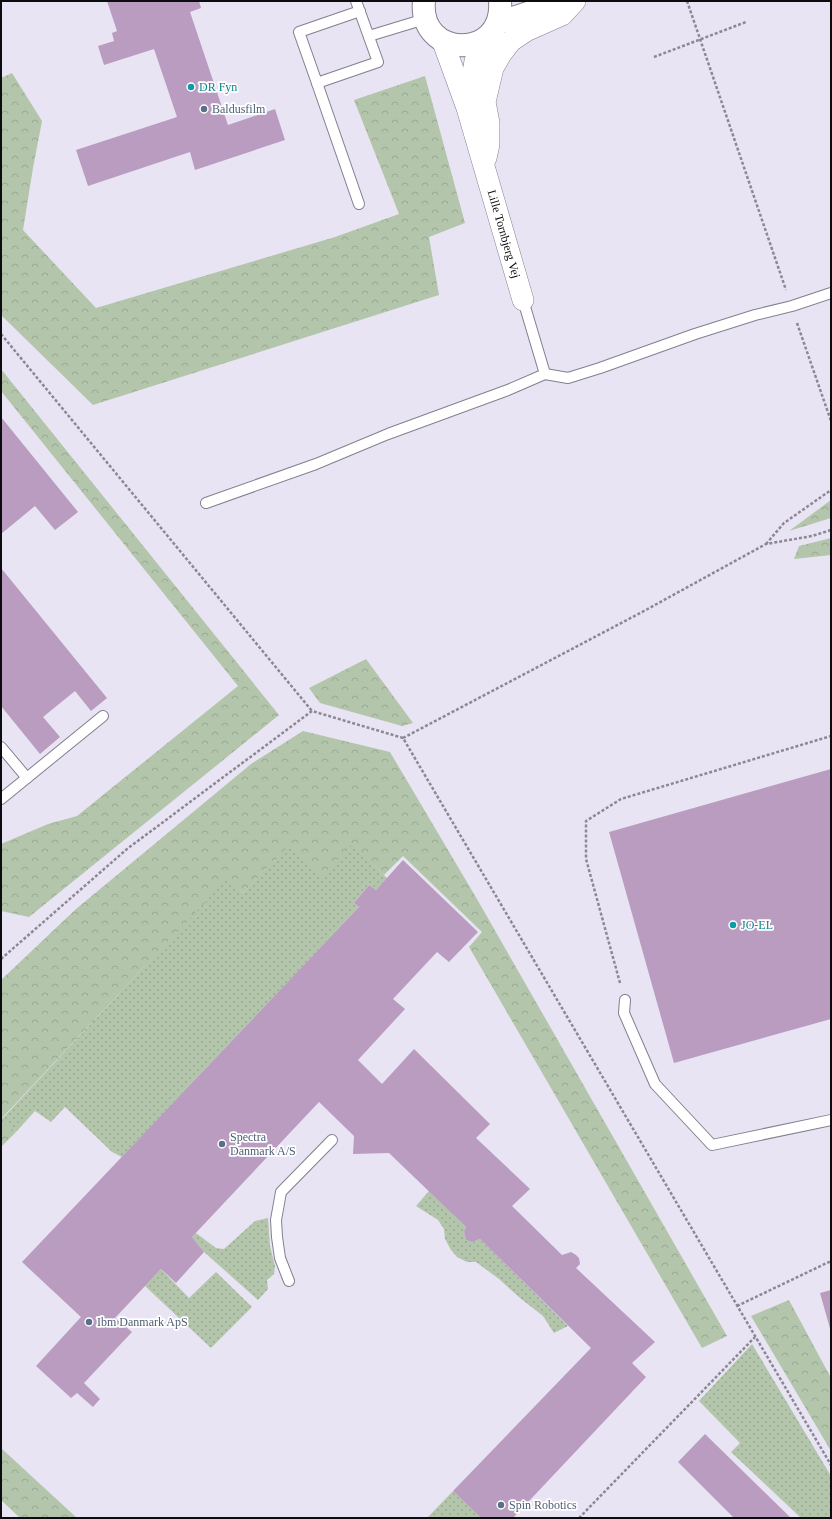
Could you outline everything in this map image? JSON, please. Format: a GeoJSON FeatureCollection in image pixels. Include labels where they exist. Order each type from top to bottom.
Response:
{"type":"FeatureCollection","features":[{"type":"Feature","properties":{"kind":"street"},"geometry":{"type":"LineString","coordinates":[[493,30],[501,12],[500,1]]}},
{"type":"Feature","properties":{"kind":"street"},"geometry":{"type":"LineString","coordinates":[[424,10],[429,28],[443,42],[455,46],[467,46],[479,43],[493,30],[564,1]]}},
{"type":"Feature","properties":{"kind":"street","name":"Lille Tornbjerg Vej"},"geometry":{"type":"LineString","coordinates":[[485,169],[489,144],[489,130],[485,102],[493,68],[511,41],[526,31],[562,15],[575,1]]}},
{"type":"Feature","properties":{"kind":"street","name":"Lille Tornbjerg Vej"},"geometry":{"type":"LineString","coordinates":[[467,108],[475,61],[493,30]]}},
{"type":"Feature","properties":{"kind":"street","name":"Lille Tornbjerg Vej"},"geometry":{"type":"LineString","coordinates":[[443,42],[467,108],[523,300]]}},
{"type":"Feature","properties":{"kind":"lane"},"geometry":{"type":"LineString","coordinates":[[317,83],[378,62],[356,1]]}},
{"type":"Feature","properties":{"kind":"lane"},"geometry":{"type":"LineString","coordinates":[[369,36],[424,10]]}},
{"type":"Feature","properties":{"kind":"lane"},"geometry":{"type":"LineString","coordinates":[[359,204],[299,32],[360,11]]}},
{"type":"Feature","properties":{"kind":"lane"},"geometry":{"type":"LineString","coordinates":[[206,503],[316,464],[388,434],[508,390],[545,374],[568,378],[694,334],[755,315],[792,306],[831,293]]}},
{"type":"Feature","properties":{"kind":"lane"},"geometry":{"type":"LineString","coordinates":[[523,300],[545,374]]}},
{"type":"Feature","properties":{"kind":"lane"},"geometry":{"type":"LineString","coordinates":[[1,799],[103,716]]}},
{"type":"Feature","properties":{"kind":"lane"},"geometry":{"type":"LineString","coordinates":[[1,747],[26,778]]}},
{"type":"Feature","properties":{"kind":"lane"},"geometry":{"type":"LineString","coordinates":[[625,1000],[624,1013],[655,1084],[712,1145],[831,1120]]}},
{"type":"Feature","properties":{"kind":"lane"},"geometry":{"type":"LineString","coordinates":[[289,1281],[280,1258],[277,1236],[276,1220],[281,1192],[332,1140]]}},
{"type":"Feature","properties":{"kind":"path"},"geometry":{"type":"LineString","coordinates":[[687,1],[831,421]]}},
{"type":"Feature","properties":{"kind":"path"},"geometry":{"type":"LineString","coordinates":[[654,57],[746,22]]}},
{"type":"Feature","properties":{"kind":"path"},"geometry":{"type":"LineString","coordinates":[[1,334],[312,711],[403,738],[831,1465]]}},
{"type":"Feature","properties":{"kind":"path"},"geometry":{"type":"LineString","coordinates":[[766,544],[784,523],[831,490]]}},
{"type":"Feature","properties":{"kind":"path"},"geometry":{"type":"LineString","coordinates":[[403,738],[637,615],[766,544],[812,536],[831,530]]}},
{"type":"Feature","properties":{"kind":"path"},"geometry":{"type":"LineString","coordinates":[[1,959],[127,849],[312,711]]}},
{"type":"Feature","properties":{"kind":"path"},"geometry":{"type":"LineString","coordinates":[[625,1000],[586,859],[586,821],[621,799],[831,736]]}},
{"type":"Feature","properties":{"kind":"path"},"geometry":{"type":"LineString","coordinates":[[737,1306],[831,1261]]}},
{"type":"Feature","properties":{"kind":"path"},"geometry":{"type":"LineString","coordinates":[[579,1518],[755,1337]]}},
{"type":"Feature","properties":{"kind":"green space"},"geometry":{"type":"Polygon","coordinates":[[[12,73],[42,121],[23,230],[96,308],[335,237],[399,214],[354,100],[425,76],[465,223],[429,237],[439,295],[93,405],[1,315],[1,78],[12,73]]]}},
{"type":"Feature","properties":{"kind":"green space"},"geometry":{"type":"Polygon","coordinates":[[[1,369],[279,715],[29,917],[1,911],[1,844],[48,824],[77,816],[238,686],[1,391],[1,369]]]}},
{"type":"Feature","properties":{"kind":"green space"},"geometry":{"type":"Polygon","coordinates":[[[831,500],[831,518],[789,531],[831,500]]]}},
{"type":"Feature","properties":{"kind":"green space"},"geometry":{"type":"Polygon","coordinates":[[[831,538],[831,555],[794,559],[799,546],[831,538]]]}},
{"type":"Feature","properties":{"kind":"green space"},"geometry":{"type":"Polygon","coordinates":[[[366,659],[413,723],[402,726],[320,703],[309,688],[366,659]]]}},
{"type":"Feature","properties":{"kind":"green space"},"geometry":{"type":"Polygon","coordinates":[[[303,731],[390,752],[477,899],[727,1336],[702,1348],[469,947],[482,932],[403,856],[384,875],[351,845],[322,876],[289,846],[243,893],[226,880],[2,1118],[16,1132],[1,1147],[1,980],[76,909],[251,764],[303,731]]]}},
{"type":"Feature","properties":{"kind":"green space"},"geometry":{"type":"Polygon","coordinates":[[[289,845],[352,845],[387,878],[376,890],[369,885],[354,903],[359,907],[122,1157],[112,1152],[65,1107],[51,1122],[35,1111],[16,1132],[2,1119],[226,879],[243,893],[289,845]]]}},
{"type":"Feature","properties":{"kind":"green space"},"geometry":{"type":"Polygon","coordinates":[[[429,1191],[466,1227],[464,1232],[466,1240],[472,1242],[480,1239],[568,1326],[554,1333],[543,1316],[499,1279],[476,1262],[467,1262],[457,1257],[445,1239],[444,1229],[438,1220],[416,1206],[429,1191]]]}},
{"type":"Feature","properties":{"kind":"green space"},"geometry":{"type":"Polygon","coordinates":[[[268,1218],[270,1246],[275,1266],[274,1274],[267,1280],[268,1289],[258,1300],[204,1252],[192,1237],[196,1233],[216,1248],[224,1249],[255,1221],[268,1218]]]}},
{"type":"Feature","properties":{"kind":"green space"},"geometry":{"type":"Polygon","coordinates":[[[161,1269],[189,1298],[216,1272],[252,1307],[211,1348],[145,1286],[161,1269]]]}},
{"type":"Feature","properties":{"kind":"green space"},"geometry":{"type":"Polygon","coordinates":[[[789,1300],[831,1378],[831,1451],[751,1316],[789,1300]]]}},
{"type":"Feature","properties":{"kind":"green space"},"geometry":{"type":"Polygon","coordinates":[[[752,1344],[831,1476],[831,1518],[801,1518],[731,1452],[740,1443],[699,1401],[752,1344]]]}},
{"type":"Feature","properties":{"kind":"green space"},"geometry":{"type":"Polygon","coordinates":[[[1,1448],[77,1518],[20,1518],[1,1500],[1,1448]]]}},
{"type":"Feature","properties":{"kind":"green space"},"geometry":{"type":"Polygon","coordinates":[[[453,1491],[481,1518],[427,1518],[453,1491]]]}},
{"type":"Feature","properties":{"kind":"building","name":"DR Fyn"},"geometry":{"type":"Polygon","coordinates":[[[107,1],[199,1],[201,8],[190,12],[228,125],[275,109],[285,140],[195,170],[190,152],[88,186],[76,150],[177,117],[154,49],[104,65],[98,46],[114,41],[112,33],[117,31],[107,1]]]}},
{"type":"Feature","properties":{"kind":"building"},"geometry":{"type":"Polygon","coordinates":[[[1,417],[78,512],[55,530],[35,506],[1,534],[1,417]]]}},
{"type":"Feature","properties":{"kind":"building"},"geometry":{"type":"Polygon","coordinates":[[[1,568],[107,698],[91,711],[75,691],[43,717],[60,737],[40,754],[1,706],[1,568]]]}},
{"type":"Feature","properties":{"kind":"building","name":"JO-EL"},"geometry":{"type":"Polygon","coordinates":[[[831,769],[831,1019],[674,1063],[609,832],[831,769]]]}},
{"type":"Feature","properties":{"kind":"building"},"geometry":{"type":"Polygon","coordinates":[[[403,860],[478,932],[449,962],[437,952],[393,999],[405,1009],[358,1060],[382,1084],[414,1049],[490,1124],[476,1138],[530,1189],[512,1206],[562,1255],[571,1252],[576,1255],[579,1258],[580,1264],[576,1268],[655,1342],[632,1363],[646,1377],[513,1518],[481,1518],[453,1491],[591,1348],[480,1239],[472,1242],[466,1240],[464,1232],[466,1227],[389,1153],[353,1154],[354,1136],[319,1102],[192,1237],[204,1252],[176,1283],[161,1269],[115,1318],[132,1332],[84,1383],[100,1399],[93,1407],[77,1393],[71,1398],[36,1366],[81,1317],[22,1262],[359,907],[354,903],[369,885],[376,890],[403,860]]]}},
{"type":"Feature","properties":{"kind":"building"},"geometry":{"type":"Polygon","coordinates":[[[831,1290],[831,1332],[820,1293],[831,1290]]]}},
{"type":"Feature","properties":{"kind":"building"},"geometry":{"type":"Polygon","coordinates":[[[705,1434],[791,1518],[732,1518],[733,1517],[678,1462],[705,1434]]]}},
{"type":"Feature","properties":{"kind":"place","name":"DR Fyn"},"geometry":{"type":"Point","coordinates":[191,87]}},
{"type":"Feature","properties":{"kind":"place","name":"Baldusfilm"},"geometry":{"type":"Point","coordinates":[204,109]}},
{"type":"Feature","properties":{"kind":"place","name":"JO-EL"},"geometry":{"type":"Point","coordinates":[733,925]}},
{"type":"Feature","properties":{"kind":"place","name":"Spectra Danmark A/S"},"geometry":{"type":"Point","coordinates":[222,1144]}},
{"type":"Feature","properties":{"kind":"place","name":"Ibm Danmark ApS"},"geometry":{"type":"Point","coordinates":[89,1322]}},
{"type":"Feature","properties":{"kind":"place","name":"Spin Robotics"},"geometry":{"type":"Point","coordinates":[501,1505]}}]}
